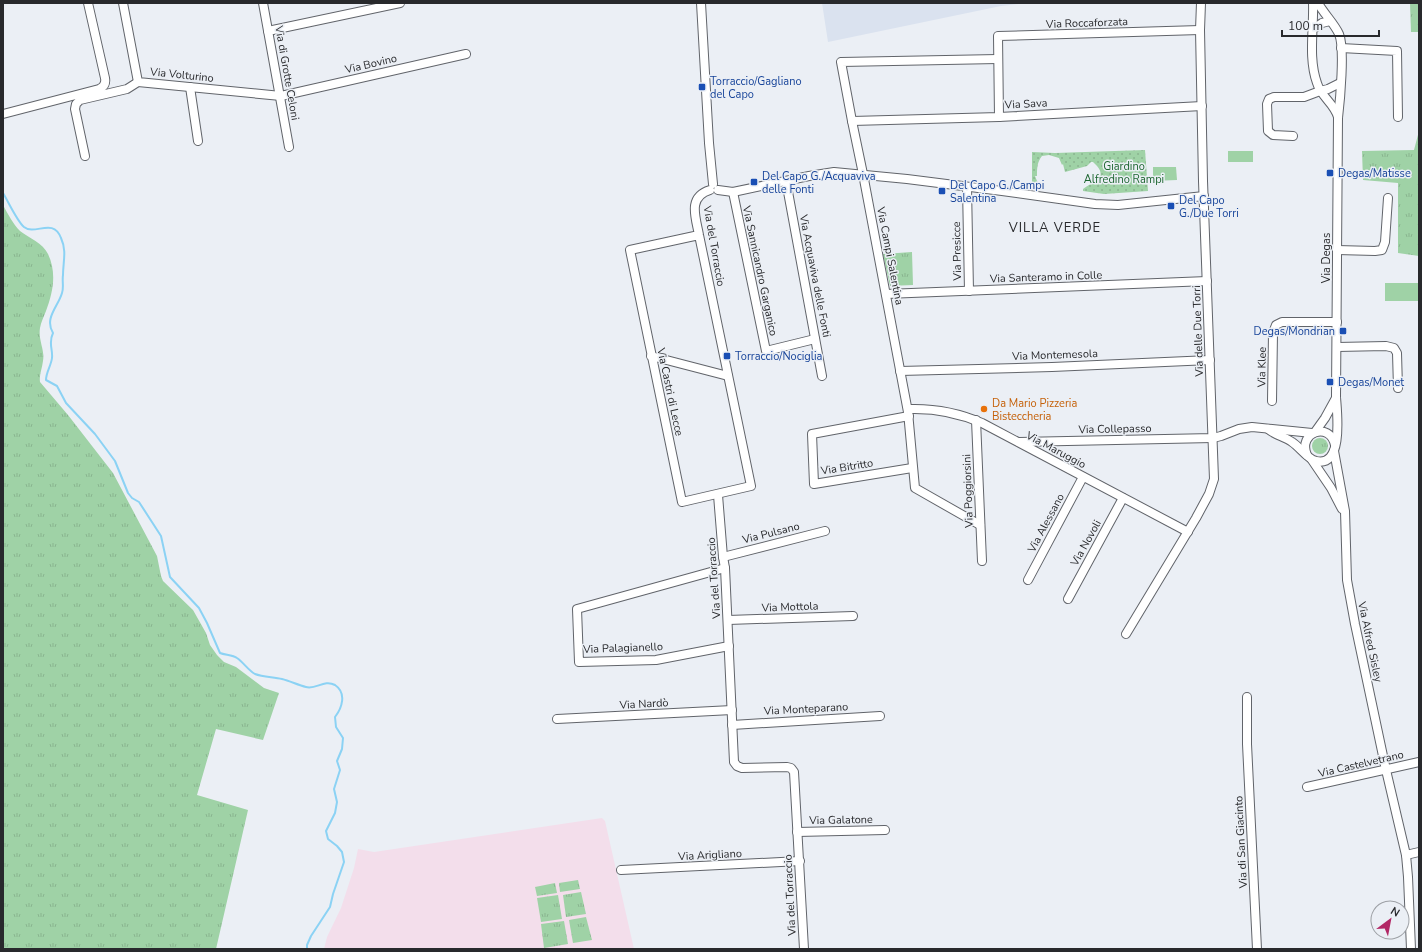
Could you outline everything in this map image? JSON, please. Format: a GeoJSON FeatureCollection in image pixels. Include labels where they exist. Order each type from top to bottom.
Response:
{"type":"FeatureCollection","features":[{"type":"Feature","properties":{"kind":"street"},"geometry":{"type":"LineString","coordinates":[[3,114],[103,87],[105,84],[105,78],[88,3]]}},
{"type":"Feature","properties":{"kind":"street","name":"Via Volturino"},"geometry":{"type":"LineString","coordinates":[[123,3],[138,82],[281,96]]}},
{"type":"Feature","properties":{"kind":"street","name":"Via di Grotte Celoni"},"geometry":{"type":"LineString","coordinates":[[263,3],[289,147]]}},
{"type":"Feature","properties":{"kind":"street"},"geometry":{"type":"LineString","coordinates":[[268,31],[400,3]]}},
{"type":"Feature","properties":{"kind":"street"},"geometry":{"type":"LineString","coordinates":[[701,3],[709,143],[714,188],[733,192],[834,172],[864,174],[1095,204],[1118,205],[1204,196]]}},
{"type":"Feature","properties":{"kind":"street","name":"Via delle Due Torri"},"geometry":{"type":"LineString","coordinates":[[1126,634],[1188,532],[1213,484],[1213,438],[1204,196],[1200,30],[1201,3]]}},
{"type":"Feature","properties":{"kind":"street","name":"Via Degas"},"geometry":{"type":"LineString","coordinates":[[1313,3],[1313,65],[1315,79],[1320,91],[1332,105],[1338,118]]}},
{"type":"Feature","properties":{"kind":"street","name":"Via Degas"},"geometry":{"type":"LineString","coordinates":[[1318,3],[1339,33],[1341,48],[1338,118],[1336,346],[1337,429],[1335,448]]}},
{"type":"Feature","properties":{"kind":"street"},"geometry":{"type":"LineString","coordinates":[[1313,29],[1322,23],[1330,21]]}},
{"type":"Feature","properties":{"kind":"street","name":"Via Roccaforzata"},"geometry":{"type":"LineString","coordinates":[[998,59],[998,36],[1200,30]]}},
{"type":"Feature","properties":{"kind":"street"},"geometry":{"type":"LineString","coordinates":[[1341,48],[1397,51],[1398,117]]}},
{"type":"Feature","properties":{"kind":"street","name":"Via Bovino"},"geometry":{"type":"LineString","coordinates":[[281,96],[466,54]]}},
{"type":"Feature","properties":{"kind":"street"},"geometry":{"type":"LineString","coordinates":[[998,59],[999,117]]}},
{"type":"Feature","properties":{"kind":"street","name":"Via Campi Salentina"},"geometry":{"type":"LineString","coordinates":[[980,525],[915,488],[908,412],[864,174],[841,62],[998,59]]}},
{"type":"Feature","properties":{"kind":"street"},"geometry":{"type":"LineString","coordinates":[[85,156],[75,110],[77,103],[80,100],[127,90],[138,82]]}},
{"type":"Feature","properties":{"kind":"street"},"geometry":{"type":"LineString","coordinates":[[1293,136],[1275,135],[1268,131],[1268,101],[1274,97],[1304,97],[1328,89],[1340,82]]}},
{"type":"Feature","properties":{"kind":"street"},"geometry":{"type":"LineString","coordinates":[[190,87],[198,141]]}},
{"type":"Feature","properties":{"kind":"street","name":"Via Sava"},"geometry":{"type":"LineString","coordinates":[[852,121],[999,117],[1202,106]]}},
{"type":"Feature","properties":{"kind":"street","name":"Via Acquaviva delle Fonti"},"geometry":{"type":"LineString","coordinates":[[786,181],[822,376]]}},
{"type":"Feature","properties":{"kind":"street","name":"Via Presicce"},"geometry":{"type":"LineString","coordinates":[[967,187],[969,291]]}},
{"type":"Feature","properties":{"kind":"street","name":"Via del Torraccio"},"geometry":{"type":"LineString","coordinates":[[714,188],[702,194],[694,206],[751,486],[718,495],[725,568],[734,762],[737,766],[742,768],[787,767],[794,772],[804,949]]}},
{"type":"Feature","properties":{"kind":"street","name":"Via Sannicandro Garganico"},"geometry":{"type":"LineString","coordinates":[[733,192],[766,351],[815,339]]}},
{"type":"Feature","properties":{"kind":"street"},"geometry":{"type":"LineString","coordinates":[[1337,250],[1375,252],[1382,250],[1385,242],[1388,198]]}},
{"type":"Feature","properties":{"kind":"street","name":"Via Castri di Lecce"},"geometry":{"type":"LineString","coordinates":[[699,235],[630,250],[682,502],[718,495]]}},
{"type":"Feature","properties":{"kind":"street","name":"Via Santeramo in Colle"},"geometry":{"type":"LineString","coordinates":[[886,294],[1207,281]]}},
{"type":"Feature","properties":{"kind":"street","name":"Via Klee"},"geometry":{"type":"LineString","coordinates":[[1272,401],[1273,333],[1276,325],[1282,322],[1337,322]]}},
{"type":"Feature","properties":{"kind":"street"},"geometry":{"type":"LineString","coordinates":[[1336,346],[1386,346],[1394,348],[1397,353],[1398,388]]}},
{"type":"Feature","properties":{"kind":"street"},"geometry":{"type":"LineString","coordinates":[[651,356],[728,376]]}},
{"type":"Feature","properties":{"kind":"street","name":"Via Montemesola"},"geometry":{"type":"LineString","coordinates":[[900,371],[1052,367],[1210,360]]}},
{"type":"Feature","properties":{"kind":"street","name":"Via Degas"},"geometry":{"type":"LineString","coordinates":[[1314,433],[1325,418],[1336,397]]}},
{"type":"Feature","properties":{"kind":"street","name":"Via Maruggio"},"geometry":{"type":"LineString","coordinates":[[908,412],[940,410],[957,413],[976,420],[1188,532]]}},
{"type":"Feature","properties":{"kind":"street","name":"Via Bitritto"},"geometry":{"type":"LineString","coordinates":[[908,412],[812,434],[814,484],[912,468]]}},
{"type":"Feature","properties":{"kind":"street","name":"Via Poggiorsini"},"geometry":{"type":"LineString","coordinates":[[976,420],[982,561]]}},
{"type":"Feature","properties":{"kind":"street"},"geometry":{"type":"LineString","coordinates":[[1213,438],[1247,427],[1314,433],[1322,432],[1333,440],[1335,448],[1327,460],[1320,462],[1310,458],[1292,442],[1268,429]]}},
{"type":"Feature","properties":{"kind":"street"},"geometry":{"type":"LineString","coordinates":[[1314,433],[1308,438],[1305,444],[1305,450],[1331,488],[1346,517]]}},
{"type":"Feature","properties":{"kind":"street","name":"Via Collepasso"},"geometry":{"type":"LineString","coordinates":[[1018,442],[1213,438]]}},
{"type":"Feature","properties":{"kind":"street","name":"Via Alfred Sisley"},"geometry":{"type":"LineString","coordinates":[[1335,448],[1346,517],[1347,580],[1354,624],[1406,855],[1411,949]]}},
{"type":"Feature","properties":{"kind":"street","name":"Via Alessano"},"geometry":{"type":"LineString","coordinates":[[1028,580],[1083,477]]}},
{"type":"Feature","properties":{"kind":"street","name":"Via Novoli"},"geometry":{"type":"LineString","coordinates":[[1068,599],[1123,498]]}},
{"type":"Feature","properties":{"kind":"street","name":"Via Pulsano"},"geometry":{"type":"LineString","coordinates":[[723,557],[825,531]]}},
{"type":"Feature","properties":{"kind":"street","name":"Via Palagianello"},"geometry":{"type":"LineString","coordinates":[[725,568],[577,608],[579,662],[656,660],[729,646]]}},
{"type":"Feature","properties":{"kind":"street","name":"Via Mottola"},"geometry":{"type":"LineString","coordinates":[[728,620],[853,616]]}},
{"type":"Feature","properties":{"kind":"street","name":"Via di San Giacinto"},"geometry":{"type":"LineString","coordinates":[[1247,697],[1257,949]]}},
{"type":"Feature","properties":{"kind":"street","name":"Via Nardò"},"geometry":{"type":"LineString","coordinates":[[557,719],[732,710]]}},
{"type":"Feature","properties":{"kind":"street","name":"Via Monteparano"},"geometry":{"type":"LineString","coordinates":[[732,725],[880,716]]}},
{"type":"Feature","properties":{"kind":"street","name":"Via Castelvetrano"},"geometry":{"type":"LineString","coordinates":[[1307,787],[1419,762]]}},
{"type":"Feature","properties":{"kind":"street","name":"Via Galatone"},"geometry":{"type":"LineString","coordinates":[[798,832],[885,830]]}},
{"type":"Feature","properties":{"kind":"street"},"geometry":{"type":"LineString","coordinates":[[1406,855],[1419,852]]}},
{"type":"Feature","properties":{"kind":"street","name":"Via Arigliano"},"geometry":{"type":"LineString","coordinates":[[621,870],[800,861]]}},
{"type":"Feature","properties":{"kind":"shaded area"},"geometry":{"type":"Polygon","coordinates":[[[822,3],[1027,3],[1001,6],[828,42],[822,3]]]}},
{"type":"Feature","properties":{"kind":"shaded area"},"geometry":{"type":"Polygon","coordinates":[[[602,818],[605,821],[634,949],[324,949],[327,937],[341,908],[354,868],[358,849],[374,852],[602,818]]]}},
{"type":"Feature","properties":{"kind":"green space"},"geometry":{"type":"Polygon","coordinates":[[[1410,3],[1419,3],[1419,32],[1411,32],[1410,3]]]}},
{"type":"Feature","properties":{"kind":"green space"},"geometry":{"type":"Polygon","coordinates":[[[1419,131],[1419,256],[1398,253],[1398,183],[1363,180],[1362,151],[1414,150],[1419,131]]]}},
{"type":"Feature","properties":{"kind":"green space","name":"Giardino Alfredino Rampi"},"geometry":{"type":"Polygon","coordinates":[[[1145,150],[1148,191],[1104,194],[1083,191],[1083,189],[1088,185],[1098,179],[1101,174],[1099,168],[1091,162],[1087,166],[1065,172],[1063,164],[1062,165],[1059,158],[1049,155],[1042,156],[1038,163],[1037,176],[1035,176],[1039,186],[1032,185],[1032,152],[1055,153],[1145,150]]]}},
{"type":"Feature","properties":{"kind":"green space"},"geometry":{"type":"Polygon","coordinates":[[[1228,151],[1253,151],[1253,162],[1228,162],[1228,151]]]}},
{"type":"Feature","properties":{"kind":"green space"},"geometry":{"type":"Polygon","coordinates":[[[1153,167],[1176,167],[1177,180],[1153,181],[1153,167]]]}},
{"type":"Feature","properties":{"kind":"green space"},"geometry":{"type":"Polygon","coordinates":[[[3,205],[20,231],[43,247],[51,261],[53,275],[52,290],[40,328],[43,364],[40,382],[113,473],[157,556],[163,581],[193,610],[206,633],[210,645],[217,655],[224,662],[236,667],[264,688],[279,693],[263,740],[216,729],[197,795],[248,810],[216,949],[3,949],[3,205]]]}},
{"type":"Feature","properties":{"kind":"green space"},"geometry":{"type":"Polygon","coordinates":[[[912,252],[913,285],[890,286],[883,254],[912,252]]]}},
{"type":"Feature","properties":{"kind":"green space"},"geometry":{"type":"Polygon","coordinates":[[[1385,283],[1419,283],[1419,301],[1385,301],[1385,283]]]}},
{"type":"Feature","properties":{"kind":"green space"},"geometry":{"type":"Polygon","coordinates":[[[1317,438],[1323,438],[1328,443],[1326,452],[1323,454],[1317,454],[1312,449],[1312,443],[1317,438]]]}},
{"type":"Feature","properties":{"kind":"green space"},"geometry":{"type":"Polygon","coordinates":[[[578,880],[580,889],[560,892],[559,883],[578,880]]]}},
{"type":"Feature","properties":{"kind":"green space"},"geometry":{"type":"Polygon","coordinates":[[[555,883],[557,893],[537,896],[535,887],[555,883]]]}},
{"type":"Feature","properties":{"kind":"green space"},"geometry":{"type":"Polygon","coordinates":[[[581,892],[586,914],[566,917],[563,895],[581,892]]]}},
{"type":"Feature","properties":{"kind":"green space"},"geometry":{"type":"Polygon","coordinates":[[[558,895],[562,919],[541,922],[537,898],[558,895]]]}},
{"type":"Feature","properties":{"kind":"green space"},"geometry":{"type":"Polygon","coordinates":[[[586,917],[592,940],[573,943],[569,920],[586,917]]]}},
{"type":"Feature","properties":{"kind":"green space"},"geometry":{"type":"Polygon","coordinates":[[[564,921],[568,944],[544,948],[541,924],[564,921]]]}},
{"type":"Feature","properties":{"kind":"waterway"},"geometry":{"type":"LineString","coordinates":[[3,193],[24,227],[33,230],[53,229],[58,232],[63,243],[63,289],[50,322],[53,333],[51,343],[52,358],[46,380],[57,386],[66,403],[95,434],[115,461],[128,493],[132,498],[139,502],[161,536],[170,577],[199,608],[220,653],[237,658],[250,671],[261,676],[282,679],[310,688],[331,683],[339,688],[341,692],[342,701],[340,709],[335,717],[336,727],[343,738],[342,749],[337,761],[340,770],[334,789],[337,802],[335,813],[326,831],[328,839],[342,852],[344,862],[330,907],[311,936],[307,949]]}},
{"type":"Feature","properties":{"kind":"place","name":"Torraccio/Gagliano del Capo"},"geometry":{"type":"Point","coordinates":[702,87]}},
{"type":"Feature","properties":{"kind":"place","name":"Degas/Matisse"},"geometry":{"type":"Point","coordinates":[1330,173]}},
{"type":"Feature","properties":{"kind":"place","name":"Del Capo G./Acquaviva delle Fonti"},"geometry":{"type":"Point","coordinates":[754,182]}},
{"type":"Feature","properties":{"kind":"place","name":"Del Capo G./Campi Salentina"},"geometry":{"type":"Point","coordinates":[942,191]}},
{"type":"Feature","properties":{"kind":"place","name":"Del Capo G./Due Torri"},"geometry":{"type":"Point","coordinates":[1171,206]}},
{"type":"Feature","properties":{"kind":"place","name":"Degas/Mondrian"},"geometry":{"type":"Point","coordinates":[1343,331]}},
{"type":"Feature","properties":{"kind":"place","name":"Torraccio/Nociglia"},"geometry":{"type":"Point","coordinates":[727,356]}},
{"type":"Feature","properties":{"kind":"place","name":"Degas/Monet"},"geometry":{"type":"Point","coordinates":[1330,382]}},
{"type":"Feature","properties":{"kind":"place","name":"Da Mario Pizzeria Bisteccheria"},"geometry":{"type":"Point","coordinates":[984,409]}},
{"type":"Feature","properties":{"kind":"district","name":"VILLA VERDE"},"geometry":{"type":"Point","coordinates":[1055,228]}}]}
